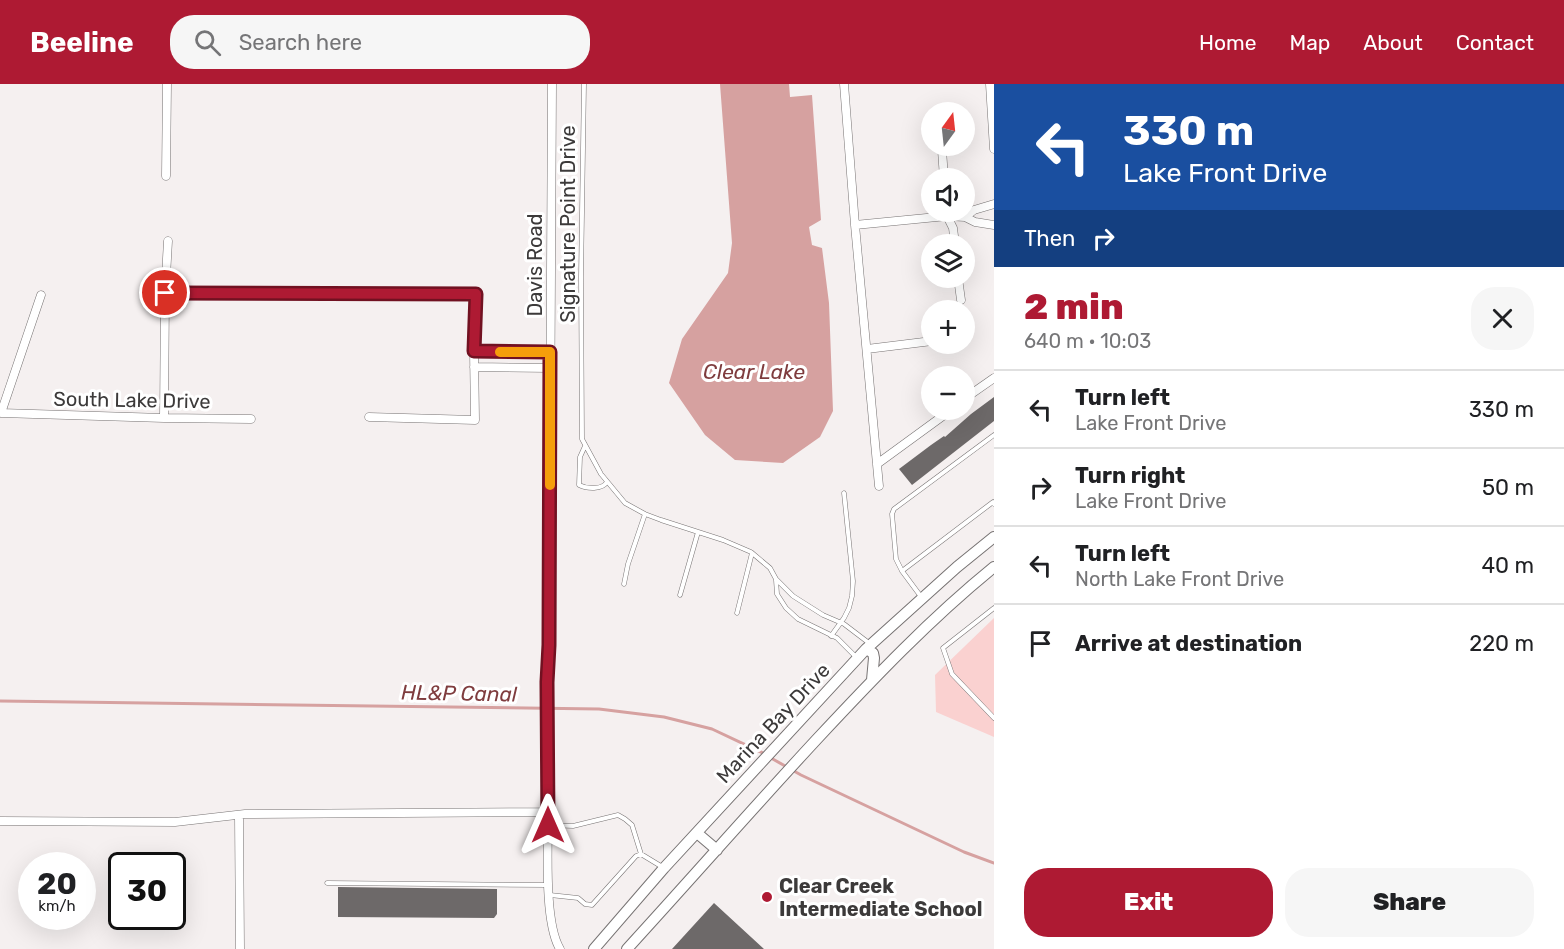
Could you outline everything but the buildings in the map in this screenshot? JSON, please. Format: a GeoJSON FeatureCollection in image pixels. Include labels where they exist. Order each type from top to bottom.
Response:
{"type":"FeatureCollection","features":[{"type":"Feature","properties":{"kind":"main road","name":"Marina Bay Drive"},"geometry":{"type":"LineString","coordinates":[[594,949],[664,868],[868,647],[994,537]]}},
{"type":"Feature","properties":{"kind":"main road"},"geometry":{"type":"LineString","coordinates":[[627,949],[872,680],[961,594],[994,567]]}},
{"type":"Feature","properties":{"kind":"main road"},"geometry":{"type":"LineString","coordinates":[[868,647],[874,658],[872,680]]}},
{"type":"Feature","properties":{"kind":"main road"},"geometry":{"type":"LineString","coordinates":[[697,833],[717,850]]}},
{"type":"Feature","properties":{"kind":"street"},"geometry":{"type":"LineString","coordinates":[[166,177],[167,84]]}},
{"type":"Feature","properties":{"kind":"street","name":"Davis Road"},"geometry":{"type":"LineString","coordinates":[[552,84],[547,682],[548,885],[552,932],[560,949]]}},
{"type":"Feature","properties":{"kind":"street"},"geometry":{"type":"LineString","coordinates":[[844,84],[879,486]]}},
{"type":"Feature","properties":{"kind":"street"},"geometry":{"type":"LineString","coordinates":[[990,84],[994,149]]}},
{"type":"Feature","properties":{"kind":"street"},"geometry":{"type":"LineString","coordinates":[[975,210],[994,204]]}},
{"type":"Feature","properties":{"kind":"street"},"geometry":{"type":"LineString","coordinates":[[855,225],[921,217]]}},
{"type":"Feature","properties":{"kind":"street"},"geometry":{"type":"LineString","coordinates":[[975,222],[994,225]]}},
{"type":"Feature","properties":{"kind":"street"},"geometry":{"type":"LineString","coordinates":[[164,418],[165,293],[168,241]]}},
{"type":"Feature","properties":{"kind":"street"},"geometry":{"type":"LineString","coordinates":[[959,288],[961,300]]}},
{"type":"Feature","properties":{"kind":"street"},"geometry":{"type":"LineString","coordinates":[[165,293],[476,294],[474,351],[476,420],[369,417]]}},
{"type":"Feature","properties":{"kind":"street","name":"South Lake Drive"},"geometry":{"type":"LineString","coordinates":[[41,295],[1,413],[251,419]]}},
{"type":"Feature","properties":{"kind":"street"},"geometry":{"type":"LineString","coordinates":[[867,349],[921,342]]}},
{"type":"Feature","properties":{"kind":"street"},"geometry":{"type":"LineString","coordinates":[[474,351],[550,352]]}},
{"type":"Feature","properties":{"kind":"street"},"geometry":{"type":"LineString","coordinates":[[474,367],[550,368]]}},
{"type":"Feature","properties":{"kind":"street"},"geometry":{"type":"LineString","coordinates":[[975,391],[994,378]]}},
{"type":"Feature","properties":{"kind":"street"},"geometry":{"type":"LineString","coordinates":[[877,464],[937,420]]}},
{"type":"Feature","properties":{"kind":"street"},"geometry":{"type":"LineString","coordinates":[[0,821],[175,822],[239,815],[548,812]]}},
{"type":"Feature","properties":{"kind":"street"},"geometry":{"type":"LineString","coordinates":[[239,815],[240,949]]}},
{"type":"Feature","properties":{"kind":"lane","name":"Signature Point Drive"},"geometry":{"type":"LineString","coordinates":[[584,84],[582,439],[585,445],[601,474],[625,503],[645,514],[723,540],[752,553],[770,568],[776,579],[794,596],[844,624],[868,647]]}},
{"type":"Feature","properties":{"kind":"lane"},"geometry":{"type":"LineString","coordinates":[[922,598],[896,559],[892,514],[894,509],[994,435]]}},
{"type":"Feature","properties":{"kind":"lane"},"geometry":{"type":"LineString","coordinates":[[585,445],[580,457],[579,485],[600,488],[607,482]]}},
{"type":"Feature","properties":{"kind":"lane"},"geometry":{"type":"LineString","coordinates":[[831,636],[844,618],[852,596],[853,581],[844,493]]}},
{"type":"Feature","properties":{"kind":"lane"},"geometry":{"type":"LineString","coordinates":[[902,571],[994,502]]}},
{"type":"Feature","properties":{"kind":"lane"},"geometry":{"type":"LineString","coordinates":[[624,584],[628,564],[645,514]]}},
{"type":"Feature","properties":{"kind":"lane"},"geometry":{"type":"LineString","coordinates":[[680,595],[698,532]]}},
{"type":"Feature","properties":{"kind":"lane"},"geometry":{"type":"LineString","coordinates":[[737,613],[752,553]]}},
{"type":"Feature","properties":{"kind":"lane","name":"Signature Point Drive"},"geometry":{"type":"LineString","coordinates":[[776,579],[777,594],[786,608],[798,619],[837,638],[857,659]]}},
{"type":"Feature","properties":{"kind":"lane"},"geometry":{"type":"LineString","coordinates":[[994,608],[943,648],[952,674],[994,718]]}},
{"type":"Feature","properties":{"kind":"lane"},"geometry":{"type":"LineString","coordinates":[[548,825],[573,826],[618,815],[632,825],[641,854],[664,868]]}},
{"type":"Feature","properties":{"kind":"lane"},"geometry":{"type":"LineString","coordinates":[[549,895],[578,898],[585,904],[592,905],[636,856],[641,854]]}},
{"type":"Feature","properties":{"kind":"lane"},"geometry":{"type":"LineString","coordinates":[[327,883],[548,885]]}},
{"type":"Feature","properties":{"kind":"shaded area"},"geometry":{"type":"Polygon","coordinates":[[[994,618],[994,737],[936,712],[935,675],[994,618]]]}},
{"type":"Feature","properties":{"kind":"water","name":"Clear Lake"},"geometry":{"type":"Polygon","coordinates":[[[720,84],[789,84],[790,97],[812,95],[821,220],[809,227],[812,245],[822,248],[829,303],[833,411],[820,437],[783,463],[735,460],[705,435],[669,383],[682,339],[728,273],[732,243],[720,84]]]}},
{"type":"Feature","properties":{"kind":"waterway","name":"HL&P Canal"},"geometry":{"type":"LineString","coordinates":[[0,701],[599,709],[664,717],[712,729],[765,754]]}},
{"type":"Feature","properties":{"kind":"waterway","name":"HL&P Canal"},"geometry":{"type":"LineString","coordinates":[[771,758],[801,775],[964,852],[994,863]]}},
{"type":"Feature","properties":{"kind":"slow traffic"},"geometry":{"type":"LineString","coordinates":[[500,352],[550,352],[550,485]]}},
{"type":"Feature","properties":{"kind":"place","name":"Clear Creek Intermediate School"},"geometry":{"type":"Point","coordinates":[767,897]}},
{"type":"Feature","properties":{"kind":"route"},"geometry":{"type":"LineString","coordinates":[[165,293],[476,294],[474,351],[550,352],[548,825]]}}]}
